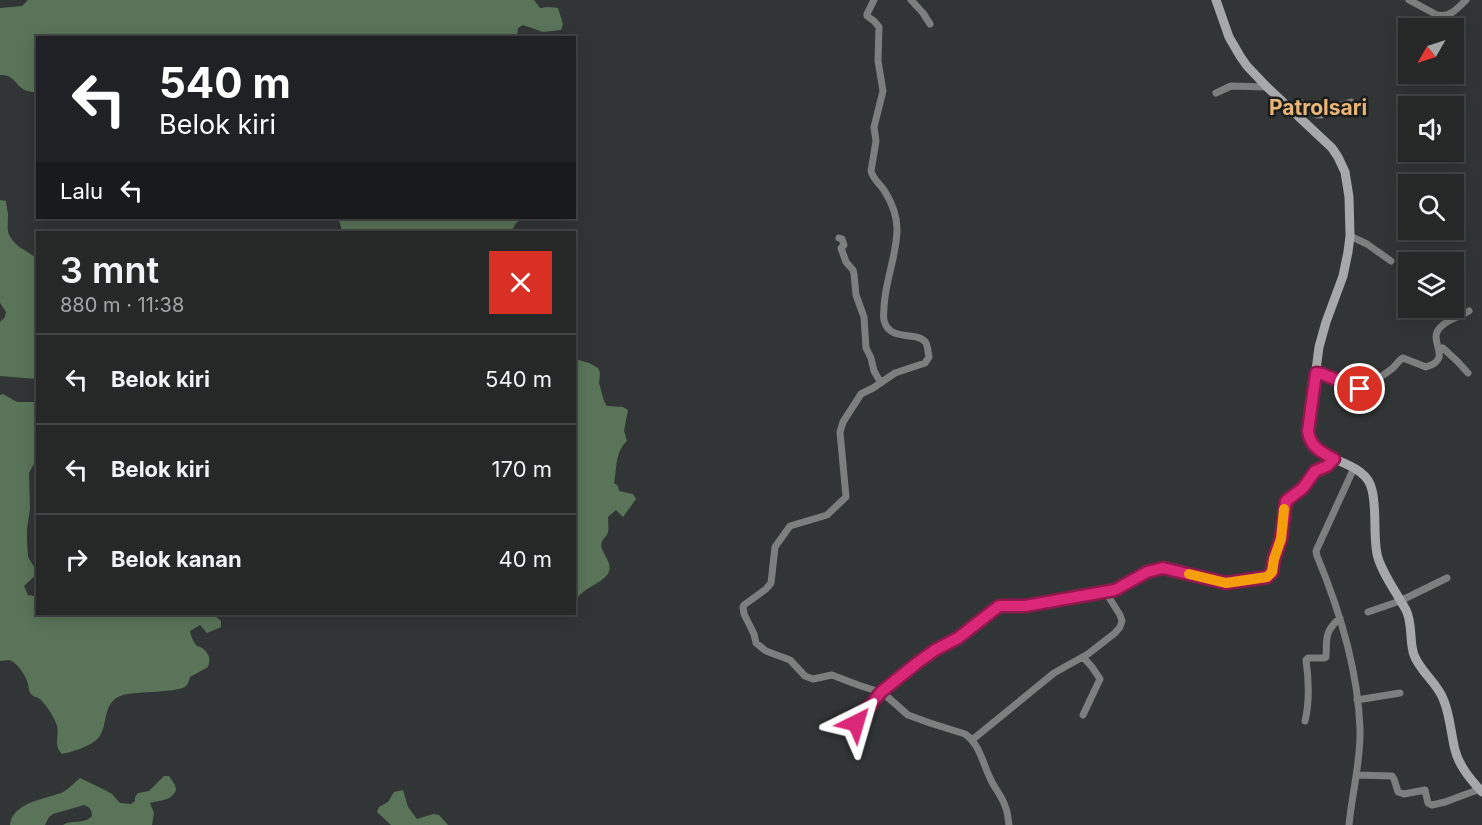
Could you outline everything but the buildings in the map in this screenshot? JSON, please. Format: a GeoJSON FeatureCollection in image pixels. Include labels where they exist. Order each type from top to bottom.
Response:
{"type":"FeatureCollection","features":[{"type":"Feature","properties":{"kind":"street"},"geometry":{"type":"LineString","coordinates":[[874,0],[867,16],[879,27],[878,61],[883,91],[874,127],[876,141],[872,173],[890,201],[896,218],[897,231],[884,298],[884,321],[896,334],[924,341],[929,357],[925,363],[895,374],[861,394],[841,427],[839,439],[847,493],[845,498],[827,515],[790,526],[774,549],[771,583],[743,607],[744,614],[754,634],[755,643],[766,651],[786,658],[804,676],[813,679],[828,675],[835,676],[881,692],[908,715],[965,734],[976,746],[988,776],[1003,799],[1008,825]]}},
{"type":"Feature","properties":{"kind":"street"},"geometry":{"type":"LineString","coordinates":[[911,0],[930,24]]}},
{"type":"Feature","properties":{"kind":"street"},"geometry":{"type":"LineString","coordinates":[[1216,0],[1229,37],[1247,66],[1332,148],[1345,172],[1349,197],[1350,236],[1343,276],[1319,347],[1309,438],[1315,448],[1361,472],[1372,486],[1376,552],[1400,602],[1407,611],[1414,656],[1424,673],[1440,692],[1447,708],[1455,752],[1462,766],[1481,791],[1432,805],[1428,803],[1425,790],[1404,794],[1398,792],[1392,776],[1357,775]]}},
{"type":"Feature","properties":{"kind":"street"},"geometry":{"type":"LineString","coordinates":[[1409,0],[1442,16],[1451,14],[1466,0]]}},
{"type":"Feature","properties":{"kind":"street"},"geometry":{"type":"LineString","coordinates":[[1216,93],[1231,86],[1267,87]]}},
{"type":"Feature","properties":{"kind":"street"},"geometry":{"type":"LineString","coordinates":[[1291,109],[1297,102],[1300,102],[1314,114],[1321,115],[1333,107],[1351,102]]}},
{"type":"Feature","properties":{"kind":"street"},"geometry":{"type":"LineString","coordinates":[[1350,236],[1367,244],[1391,261]]}},
{"type":"Feature","properties":{"kind":"street"},"geometry":{"type":"LineString","coordinates":[[839,238],[842,239],[844,245],[841,248],[846,262],[854,272],[856,295],[864,317],[866,348],[880,383]]}},
{"type":"Feature","properties":{"kind":"street"},"geometry":{"type":"LineString","coordinates":[[1316,373],[1362,388],[1393,368],[1403,358],[1426,367],[1430,366],[1441,353],[1436,337],[1439,329],[1469,311]]}},
{"type":"Feature","properties":{"kind":"street"},"geometry":{"type":"LineString","coordinates":[[1439,348],[1443,348],[1468,373]]}},
{"type":"Feature","properties":{"kind":"street"},"geometry":{"type":"LineString","coordinates":[[858,727],[856,717],[870,706],[881,692],[917,663],[958,638],[999,606],[1025,606],[1115,590],[1147,572],[1163,568],[1226,583],[1265,578],[1269,575],[1281,539],[1286,501],[1303,488],[1315,471],[1327,466],[1334,459]]}},
{"type":"Feature","properties":{"kind":"street"},"geometry":{"type":"LineString","coordinates":[[1349,825],[1351,801],[1357,775],[1360,730],[1355,681],[1340,618],[1317,551],[1354,468]]}},
{"type":"Feature","properties":{"kind":"street"},"geometry":{"type":"LineString","coordinates":[[1368,612],[1400,602],[1447,578]]}},
{"type":"Feature","properties":{"kind":"street"},"geometry":{"type":"LineString","coordinates":[[972,740],[1054,672],[1083,657],[1115,633],[1122,621],[1105,591]]}},
{"type":"Feature","properties":{"kind":"street"},"geometry":{"type":"LineString","coordinates":[[1305,721],[1310,691],[1306,660],[1326,657],[1327,634],[1340,618]]}},
{"type":"Feature","properties":{"kind":"street"},"geometry":{"type":"LineString","coordinates":[[1083,657],[1100,679],[1083,715]]}},
{"type":"Feature","properties":{"kind":"street"},"geometry":{"type":"LineString","coordinates":[[1357,700],[1400,693]]}},
{"type":"Feature","properties":{"kind":"green space"},"geometry":{"type":"Polygon","coordinates":[[[28,0],[534,0],[540,8],[558,8],[563,24],[561,30],[543,32],[523,25],[518,28],[517,36],[36,36],[36,92],[30,92],[20,87],[11,77],[0,75],[0,8],[22,6],[28,0]]]}},
{"type":"Feature","properties":{"kind":"green space"},"geometry":{"type":"Polygon","coordinates":[[[0,200],[6,201],[8,232],[11,238],[36,259],[36,379],[0,376],[0,322],[6,312],[0,303],[0,200]]]}},
{"type":"Feature","properties":{"kind":"green space"},"geometry":{"type":"Polygon","coordinates":[[[338,219],[522,219],[512,231],[342,231],[338,219]]]}},
{"type":"Feature","properties":{"kind":"green space"},"geometry":{"type":"Polygon","coordinates":[[[576,359],[598,368],[599,383],[607,406],[623,407],[628,410],[624,431],[627,441],[618,455],[614,483],[618,486],[619,491],[633,494],[636,499],[623,517],[616,510],[608,517],[608,532],[601,546],[610,568],[609,572],[576,600],[576,359]]]}},
{"type":"Feature","properties":{"kind":"green space"},"geometry":{"type":"Polygon","coordinates":[[[3,394],[17,402],[36,402],[36,460],[29,473],[30,509],[27,529],[28,557],[36,570],[36,575],[24,586],[28,595],[36,595],[36,615],[212,615],[221,621],[221,627],[207,633],[200,625],[190,631],[197,646],[208,654],[209,661],[208,667],[190,677],[186,686],[175,690],[129,694],[116,698],[108,708],[99,737],[87,746],[62,754],[57,743],[55,720],[49,710],[40,699],[31,694],[26,678],[18,666],[9,660],[0,661],[0,395],[3,394]]]}},
{"type":"Feature","properties":{"kind":"green space"},"geometry":{"type":"Polygon","coordinates":[[[164,776],[169,776],[176,790],[169,798],[150,803],[154,813],[152,825],[63,825],[89,819],[92,812],[84,805],[53,814],[45,825],[10,825],[16,812],[23,807],[61,793],[80,778],[112,794],[120,803],[131,804],[138,793],[149,791],[164,776]]]}},
{"type":"Feature","properties":{"kind":"green space"},"geometry":{"type":"Polygon","coordinates":[[[403,790],[408,807],[417,819],[433,814],[439,815],[448,825],[391,825],[377,812],[379,807],[388,802],[394,792],[403,790]]]}},
{"type":"Feature","properties":{"kind":"slow traffic"},"geometry":{"type":"LineString","coordinates":[[1189,574],[1226,583],[1267,577],[1272,572],[1281,539],[1284,509]]}},
{"type":"Feature","properties":{"kind":"district","name":"Patrolsari"},"geometry":{"type":"Point","coordinates":[1318,107]}},
{"type":"Feature","properties":{"kind":"route"},"geometry":{"type":"LineString","coordinates":[[856,723],[856,717],[870,706],[881,692],[931,653],[958,638],[999,606],[1025,606],[1115,590],[1147,572],[1163,568],[1226,583],[1267,577],[1272,572],[1281,539],[1284,504],[1303,488],[1315,471],[1327,466],[1334,459],[1315,448],[1309,438],[1316,373],[1360,389]]}}]}
